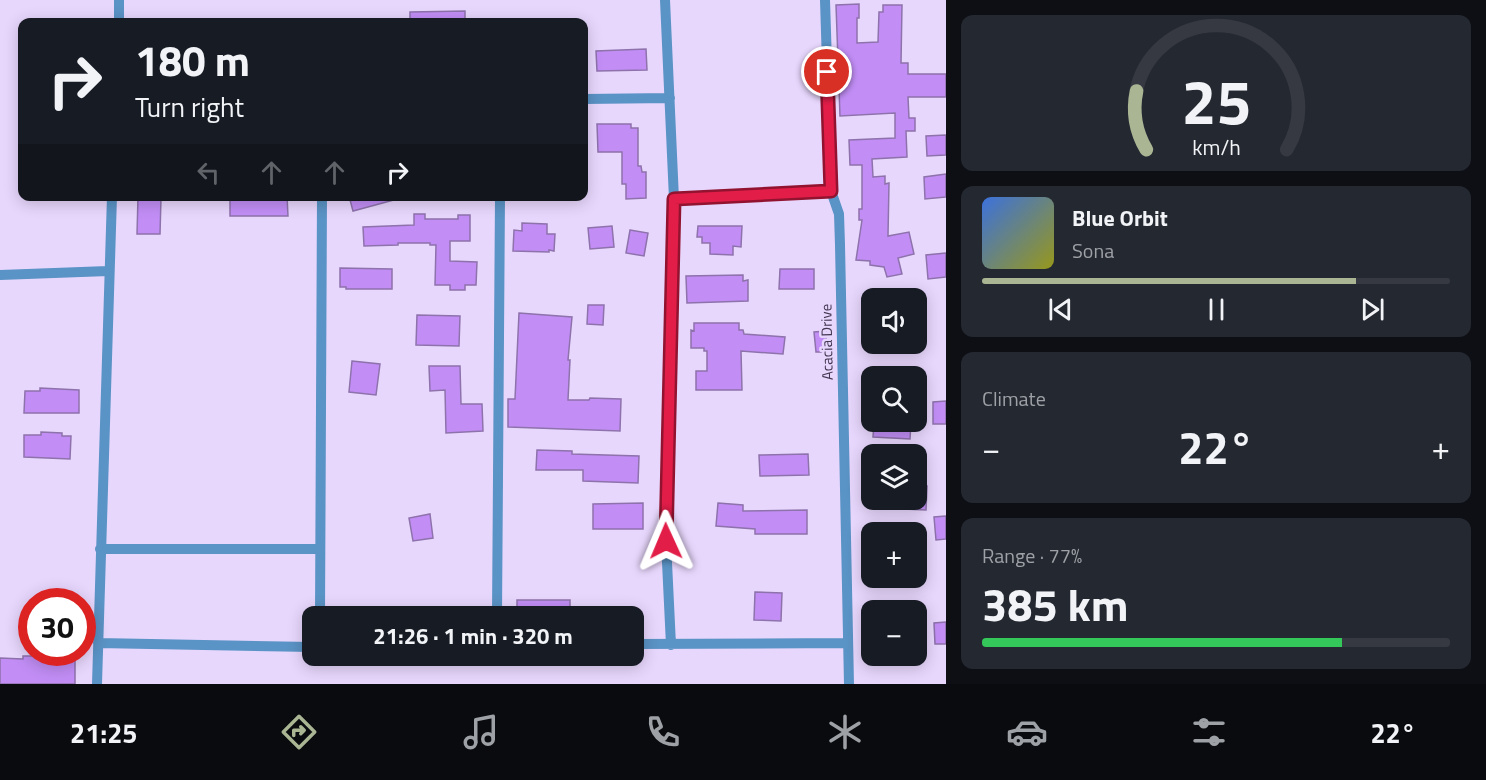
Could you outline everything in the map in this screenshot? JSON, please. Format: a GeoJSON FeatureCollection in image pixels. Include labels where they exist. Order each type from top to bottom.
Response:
{"type":"FeatureCollection","features":[{"type":"Feature","properties":{"kind":"street"},"geometry":{"type":"LineString","coordinates":[[119,0],[119,18]]}},
{"type":"Feature","properties":{"kind":"street"},"geometry":{"type":"LineString","coordinates":[[665,0],[674,199],[665,521],[671,645]]}},
{"type":"Feature","properties":{"kind":"street","name":"Acacia Drive"},"geometry":{"type":"LineString","coordinates":[[825,0],[831,191],[838,214],[840,245],[849,684]]}},
{"type":"Feature","properties":{"kind":"street"},"geometry":{"type":"LineString","coordinates":[[588,99],[670,98]]}},
{"type":"Feature","properties":{"kind":"street"},"geometry":{"type":"LineString","coordinates":[[674,199],[831,191]]}},
{"type":"Feature","properties":{"kind":"street"},"geometry":{"type":"LineString","coordinates":[[97,684],[112,201]]}},
{"type":"Feature","properties":{"kind":"street"},"geometry":{"type":"LineString","coordinates":[[320,606],[322,201]]}},
{"type":"Feature","properties":{"kind":"street"},"geometry":{"type":"LineString","coordinates":[[497,606],[500,201]]}},
{"type":"Feature","properties":{"kind":"street"},"geometry":{"type":"LineString","coordinates":[[0,275],[108,271]]}},
{"type":"Feature","properties":{"kind":"street"},"geometry":{"type":"LineString","coordinates":[[100,549],[320,549]]}},
{"type":"Feature","properties":{"kind":"street"},"geometry":{"type":"LineString","coordinates":[[98,643],[302,647]]}},
{"type":"Feature","properties":{"kind":"street"},"geometry":{"type":"LineString","coordinates":[[644,644],[848,643]]}},
{"type":"Feature","properties":{"kind":"building"},"geometry":{"type":"Polygon","coordinates":[[[859,4],[857,43],[878,42],[879,12],[883,12],[883,5],[902,5],[901,63],[908,63],[908,74],[946,74],[946,97],[908,97],[909,118],[915,118],[915,131],[906,131],[907,157],[872,159],[873,177],[885,176],[885,184],[889,183],[888,236],[909,232],[914,254],[898,258],[902,274],[887,277],[884,267],[870,265],[870,261],[856,260],[862,220],[859,220],[859,209],[862,209],[862,165],[850,165],[849,140],[895,138],[895,113],[840,116],[836,5],[859,4]]]}},
{"type":"Feature","properties":{"kind":"building"},"geometry":{"type":"Polygon","coordinates":[[[465,11],[465,18],[410,18],[410,12],[465,11]]]}},
{"type":"Feature","properties":{"kind":"building"},"geometry":{"type":"Polygon","coordinates":[[[646,49],[647,70],[597,71],[596,51],[646,49]]]}},
{"type":"Feature","properties":{"kind":"building"},"geometry":{"type":"Polygon","coordinates":[[[597,124],[631,124],[631,128],[638,128],[638,166],[641,166],[642,172],[646,172],[646,198],[626,199],[626,184],[622,184],[622,152],[598,152],[597,124]]]}},
{"type":"Feature","properties":{"kind":"building"},"geometry":{"type":"Polygon","coordinates":[[[946,135],[946,155],[927,156],[926,136],[946,135]]]}},
{"type":"Feature","properties":{"kind":"building"},"geometry":{"type":"Polygon","coordinates":[[[946,174],[946,197],[925,199],[924,177],[946,174]]]}},
{"type":"Feature","properties":{"kind":"building"},"geometry":{"type":"Polygon","coordinates":[[[138,201],[161,201],[160,234],[137,234],[138,201]]]}},
{"type":"Feature","properties":{"kind":"building"},"geometry":{"type":"Polygon","coordinates":[[[230,201],[287,201],[288,216],[230,216],[230,201]]]}},
{"type":"Feature","properties":{"kind":"building"},"geometry":{"type":"Polygon","coordinates":[[[350,201],[390,201],[353,211],[350,201]]]}},
{"type":"Feature","properties":{"kind":"building"},"geometry":{"type":"Polygon","coordinates":[[[414,214],[425,214],[425,219],[458,219],[458,215],[470,215],[470,241],[450,241],[450,261],[477,262],[476,285],[465,285],[465,290],[450,290],[450,285],[435,285],[436,245],[398,243],[398,245],[364,246],[363,227],[414,225],[414,214]]]}},
{"type":"Feature","properties":{"kind":"building"},"geometry":{"type":"Polygon","coordinates":[[[522,223],[547,224],[547,234],[555,234],[554,251],[513,251],[514,230],[522,231],[522,223]]]}},
{"type":"Feature","properties":{"kind":"building"},"geometry":{"type":"Polygon","coordinates":[[[612,226],[614,247],[590,249],[588,228],[612,226]]]}},
{"type":"Feature","properties":{"kind":"building"},"geometry":{"type":"Polygon","coordinates":[[[698,226],[742,226],[741,247],[733,246],[733,255],[710,254],[710,243],[702,243],[702,237],[697,237],[698,226]]]}},
{"type":"Feature","properties":{"kind":"building"},"geometry":{"type":"Polygon","coordinates":[[[630,230],[648,233],[644,256],[626,253],[630,230]]]}},
{"type":"Feature","properties":{"kind":"building"},"geometry":{"type":"Polygon","coordinates":[[[946,253],[946,277],[928,279],[926,255],[946,253]]]}},
{"type":"Feature","properties":{"kind":"building"},"geometry":{"type":"Polygon","coordinates":[[[340,268],[392,269],[392,289],[340,287],[340,268]]]}},
{"type":"Feature","properties":{"kind":"building"},"geometry":{"type":"Polygon","coordinates":[[[780,269],[814,269],[814,289],[779,289],[780,269]]]}},
{"type":"Feature","properties":{"kind":"building"},"geometry":{"type":"Polygon","coordinates":[[[743,275],[743,281],[748,280],[748,301],[687,303],[686,276],[743,275]]]}},
{"type":"Feature","properties":{"kind":"building"},"geometry":{"type":"Polygon","coordinates":[[[588,305],[604,305],[603,325],[587,324],[588,305]]]}},
{"type":"Feature","properties":{"kind":"building"},"geometry":{"type":"Polygon","coordinates":[[[519,313],[572,317],[568,360],[570,360],[568,400],[621,399],[620,431],[508,427],[508,399],[515,399],[519,313]]]}},
{"type":"Feature","properties":{"kind":"building"},"geometry":{"type":"Polygon","coordinates":[[[417,315],[460,316],[459,346],[416,345],[417,315]]]}},
{"type":"Feature","properties":{"kind":"building"},"geometry":{"type":"Polygon","coordinates":[[[694,323],[739,323],[739,330],[743,330],[744,334],[785,337],[783,354],[741,351],[742,390],[696,390],[696,371],[707,371],[707,351],[704,351],[704,348],[691,348],[691,330],[694,331],[694,323]]]}},
{"type":"Feature","properties":{"kind":"building"},"geometry":{"type":"Polygon","coordinates":[[[826,331],[827,352],[816,352],[814,332],[826,331]]]}},
{"type":"Feature","properties":{"kind":"building"},"geometry":{"type":"Polygon","coordinates":[[[352,361],[380,364],[376,395],[349,392],[352,361]]]}},
{"type":"Feature","properties":{"kind":"building"},"geometry":{"type":"Polygon","coordinates":[[[429,366],[460,366],[461,404],[482,404],[483,431],[446,433],[445,390],[430,391],[429,366]]]}},
{"type":"Feature","properties":{"kind":"building"},"geometry":{"type":"Polygon","coordinates":[[[40,388],[79,390],[79,413],[24,413],[25,391],[40,391],[40,388]]]}},
{"type":"Feature","properties":{"kind":"building"},"geometry":{"type":"Polygon","coordinates":[[[946,401],[946,424],[933,424],[933,402],[946,401]]]}},
{"type":"Feature","properties":{"kind":"building"},"geometry":{"type":"Polygon","coordinates":[[[41,432],[71,436],[70,459],[24,457],[24,435],[41,435],[41,432]]]}},
{"type":"Feature","properties":{"kind":"building"},"geometry":{"type":"Polygon","coordinates":[[[873,432],[910,432],[910,439],[873,437],[873,432]]]}},
{"type":"Feature","properties":{"kind":"building"},"geometry":{"type":"Polygon","coordinates":[[[537,450],[572,451],[572,454],[639,456],[638,483],[583,481],[583,470],[536,470],[537,450]]]}},
{"type":"Feature","properties":{"kind":"building"},"geometry":{"type":"Polygon","coordinates":[[[808,454],[809,475],[760,476],[759,455],[808,454]]]}},
{"type":"Feature","properties":{"kind":"building"},"geometry":{"type":"Polygon","coordinates":[[[643,503],[643,529],[593,529],[593,504],[643,503]]]}},
{"type":"Feature","properties":{"kind":"building"},"geometry":{"type":"Polygon","coordinates":[[[718,503],[743,505],[743,511],[807,510],[807,534],[755,534],[755,529],[716,526],[718,503]]]}},
{"type":"Feature","properties":{"kind":"building"},"geometry":{"type":"Polygon","coordinates":[[[430,514],[433,538],[413,541],[409,518],[430,514]]]}},
{"type":"Feature","properties":{"kind":"building"},"geometry":{"type":"Polygon","coordinates":[[[946,516],[946,539],[936,540],[934,517],[946,516]]]}},
{"type":"Feature","properties":{"kind":"building"},"geometry":{"type":"Polygon","coordinates":[[[755,592],[782,593],[781,621],[754,620],[755,592]]]}},
{"type":"Feature","properties":{"kind":"building"},"geometry":{"type":"Polygon","coordinates":[[[517,600],[570,600],[570,606],[517,606],[517,600]]]}},
{"type":"Feature","properties":{"kind":"building"},"geometry":{"type":"Polygon","coordinates":[[[946,622],[946,644],[935,644],[934,623],[946,622]]]}},
{"type":"Feature","properties":{"kind":"building"},"geometry":{"type":"Polygon","coordinates":[[[0,658],[18,659],[18,666],[75,666],[75,684],[0,684],[0,658]]]}},
{"type":"Feature","properties":{"kind":"route"},"geometry":{"type":"LineString","coordinates":[[666,541],[674,199],[831,191],[827,72]]}}]}
